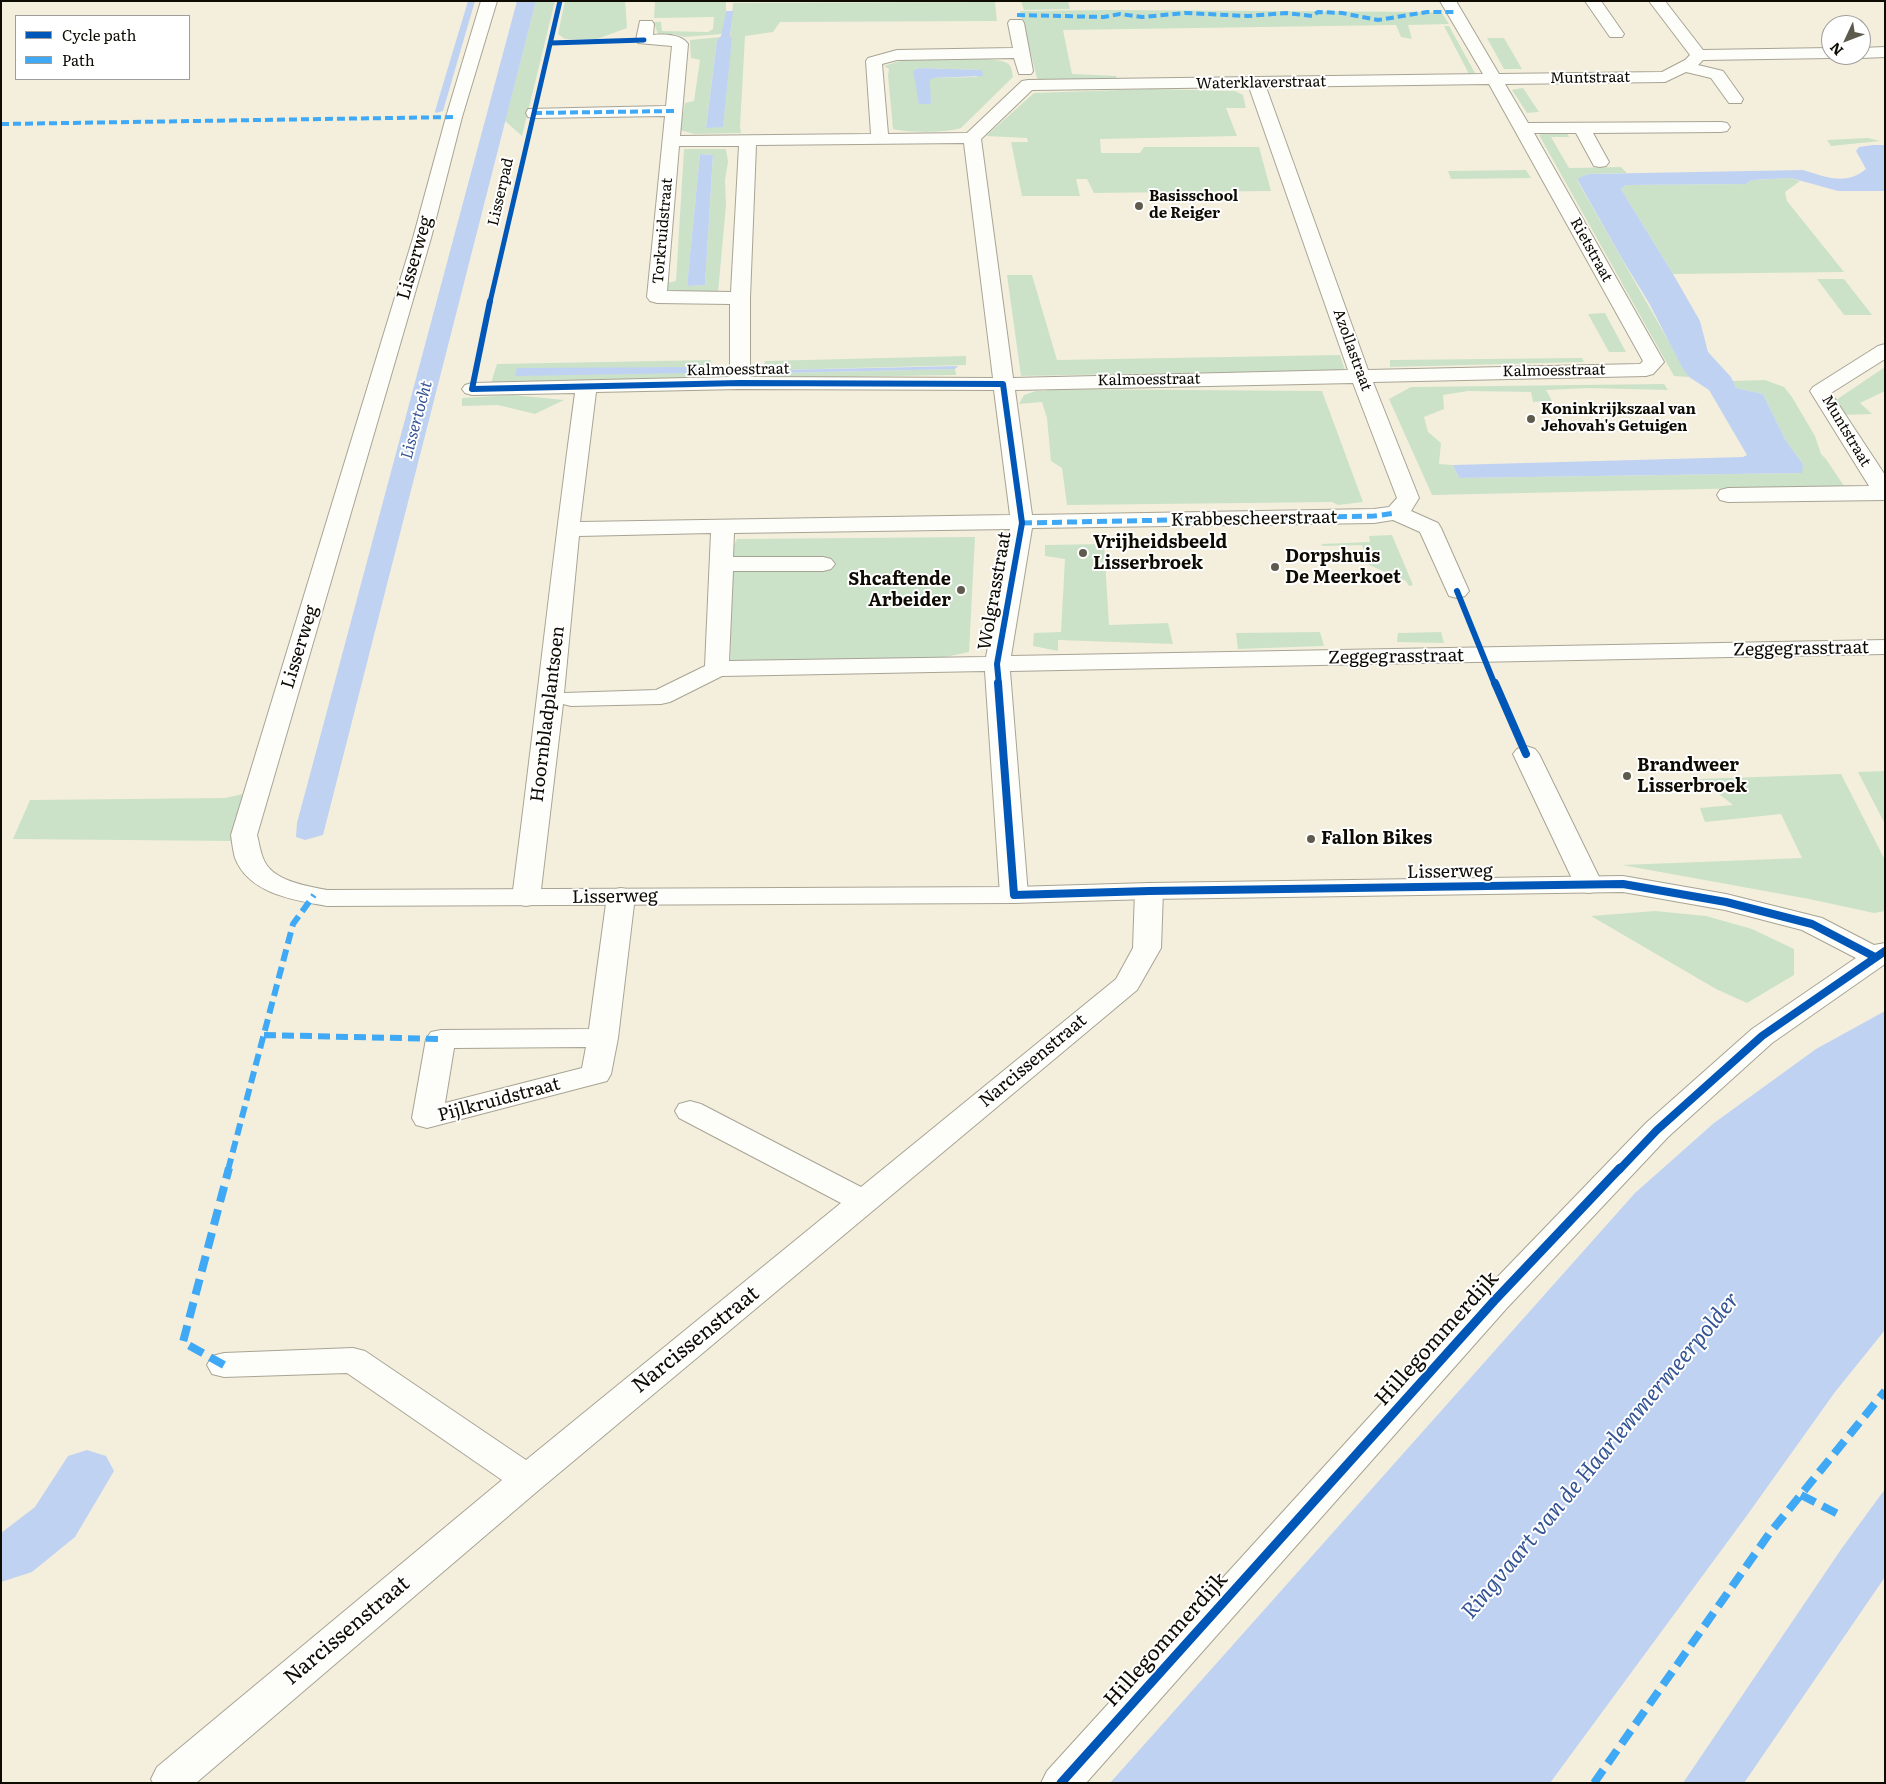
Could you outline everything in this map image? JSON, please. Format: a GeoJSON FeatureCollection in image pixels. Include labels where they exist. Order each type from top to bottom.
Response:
{"type":"FeatureCollection","features":[{"type":"Feature","properties":{"kind":"street","name":"Lisserweg"},"geometry":{"type":"LineString","coordinates":[[489,1],[454,118],[422,238],[244,835],[249,860],[262,876],[292,891],[327,898],[1014,895],[1149,891],[1623,884],[1726,902],[1812,924],[1880,954]]}},
{"type":"Feature","properties":{"kind":"street","name":"Rietstraat"},"geometry":{"type":"LineString","coordinates":[[1448,1],[1523,128],[1654,362],[1646,370]]}},
{"type":"Feature","properties":{"kind":"street"},"geometry":{"type":"LineString","coordinates":[[1593,1],[1616,34]]}},
{"type":"Feature","properties":{"kind":"street"},"geometry":{"type":"LineString","coordinates":[[1657,1],[1698,55],[1821,53]]}},
{"type":"Feature","properties":{"kind":"street"},"geometry":{"type":"LineString","coordinates":[[672,141],[972,138],[1028,86],[1016,23]]}},
{"type":"Feature","properties":{"kind":"street","name":"Torkruidstraat"},"geometry":{"type":"LineString","coordinates":[[646,24],[644,40],[664,39],[680,44],[672,141],[662,224],[657,297],[740,298]]}},
{"type":"Feature","properties":{"kind":"street"},"geometry":{"type":"LineString","coordinates":[[1871,52],[1885,52]]}},
{"type":"Feature","properties":{"kind":"street"},"geometry":{"type":"LineString","coordinates":[[880,139],[874,61],[896,55],[1022,53]]}},
{"type":"Feature","properties":{"kind":"street","name":"Muntstraat"},"geometry":{"type":"LineString","coordinates":[[1493,80],[1665,77],[1692,63],[1698,55]]}},
{"type":"Feature","properties":{"kind":"street"},"geometry":{"type":"LineString","coordinates":[[1684,67],[1718,74],[1735,99]]}},
{"type":"Feature","properties":{"kind":"street","name":"Waterklaverstraat"},"geometry":{"type":"LineString","coordinates":[[1028,86],[1493,80]]}},
{"type":"Feature","properties":{"kind":"street","name":"Azollastraat"},"geometry":{"type":"LineString","coordinates":[[1256,84],[1360,375],[1408,498],[1404,506],[1396,513]]}},
{"type":"Feature","properties":{"kind":"street"},"geometry":{"type":"LineString","coordinates":[[534,113],[674,111]]}},
{"type":"Feature","properties":{"kind":"street"},"geometry":{"type":"LineString","coordinates":[[1581,127],[1600,162]]}},
{"type":"Feature","properties":{"kind":"street"},"geometry":{"type":"LineString","coordinates":[[1523,128],[1722,127]]}},
{"type":"Feature","properties":{"kind":"street","name":"Wolgrasstraat"},"geometry":{"type":"LineString","coordinates":[[972,138],[1022,523],[997,664],[1014,895]]}},
{"type":"Feature","properties":{"kind":"street"},"geometry":{"type":"LineString","coordinates":[[740,383],[740,298],[748,140]]}},
{"type":"Feature","properties":{"kind":"street","name":"Muntstraat"},"geometry":{"type":"LineString","coordinates":[[1883,488],[1820,391],[1885,350]]}},
{"type":"Feature","properties":{"kind":"street","name":"Kalmoesstraat"},"geometry":{"type":"LineString","coordinates":[[472,389],[740,383],[1003,384],[1646,370]]}},
{"type":"Feature","properties":{"kind":"street","name":"Hoornbladplantsoen"},"geometry":{"type":"LineString","coordinates":[[526,898],[552,699],[568,529],[586,387]]}},
{"type":"Feature","properties":{"kind":"street","name":"Muntstraat"},"geometry":{"type":"LineString","coordinates":[[1728,495],[1883,488]]}},
{"type":"Feature","properties":{"kind":"street"},"geometry":{"type":"LineString","coordinates":[[1396,513],[1430,528],[1457,591]]}},
{"type":"Feature","properties":{"kind":"street","name":"Krabbescheerstraat"},"geometry":{"type":"LineString","coordinates":[[1022,523],[1374,516],[1396,513]]}},
{"type":"Feature","properties":{"kind":"street"},"geometry":{"type":"LineString","coordinates":[[568,529],[1022,523]]}},
{"type":"Feature","properties":{"kind":"street"},"geometry":{"type":"LineString","coordinates":[[717,669],[723,564],[723,527]]}},
{"type":"Feature","properties":{"kind":"street"},"geometry":{"type":"LineString","coordinates":[[723,564],[823,564]]}},
{"type":"Feature","properties":{"kind":"street","name":"Zeggegrasstraat"},"geometry":{"type":"LineString","coordinates":[[997,664],[1885,648]]}},
{"type":"Feature","properties":{"kind":"street","name":"Hoornbladplantsoen"},"geometry":{"type":"LineString","coordinates":[[571,699],[661,697],[717,669],[997,664]]}},
{"type":"Feature","properties":{"kind":"street"},"geometry":{"type":"LineString","coordinates":[[1526,754],[1589,886]]}},
{"type":"Feature","properties":{"kind":"street","name":"Narcissenstraat"},"geometry":{"type":"LineString","coordinates":[[176,1783],[171,1779],[527,1479],[1127,984],[1147,948],[1149,891]]}},
{"type":"Feature","properties":{"kind":"street","name":"Pijlkruidstraat"},"geometry":{"type":"LineString","coordinates":[[603,1038],[441,1039],[427,1118],[596,1074],[603,1038],[621,896]]}},
{"type":"Feature","properties":{"kind":"street","name":"Hillegommerdijk"},"geometry":{"type":"LineString","coordinates":[[1062,1783],[1494,1302],[1657,1130],[1762,1036],[1880,954]]}},
{"type":"Feature","properties":{"kind":"street"},"geometry":{"type":"LineString","coordinates":[[690,1111],[864,1202]]}},
{"type":"Feature","properties":{"kind":"street"},"geometry":{"type":"LineString","coordinates":[[224,1365],[352,1360],[527,1479]]}},
{"type":"Feature","properties":{"kind":"green space"},"geometry":{"type":"Polygon","coordinates":[[[536,1],[555,1],[522,136],[505,121],[536,1]]]}},
{"type":"Feature","properties":{"kind":"green space"},"geometry":{"type":"Polygon","coordinates":[[[565,1],[625,1],[627,28],[597,39],[565,39],[558,34],[565,1]]]}},
{"type":"Feature","properties":{"kind":"green space"},"geometry":{"type":"Polygon","coordinates":[[[655,1],[726,1],[722,34],[685,37],[673,34],[658,35],[654,22],[661,22],[662,31],[708,32],[713,29],[714,17],[654,18],[655,1]]]}},
{"type":"Feature","properties":{"kind":"green space"},"geometry":{"type":"Polygon","coordinates":[[[1021,1],[1068,1],[1070,9],[1024,10],[1021,1]]]}},
{"type":"Feature","properties":{"kind":"green space"},"geometry":{"type":"Polygon","coordinates":[[[995,2],[997,21],[780,22],[773,32],[745,36],[741,133],[694,134],[680,130],[685,103],[694,101],[700,60],[691,58],[690,40],[721,37],[717,40],[706,127],[723,127],[733,3],[995,2]]]}},
{"type":"Feature","properties":{"kind":"green space"},"geometry":{"type":"Polygon","coordinates":[[[1020,11],[1427,12],[1442,13],[1449,24],[1408,25],[1412,39],[1401,37],[1396,25],[1063,30],[1072,74],[1116,76],[1118,80],[1038,82],[1020,11]]]}},
{"type":"Feature","properties":{"kind":"green space"},"geometry":{"type":"Polygon","coordinates":[[[1444,26],[1449,26],[1475,73],[1469,74],[1444,26]]]}},
{"type":"Feature","properties":{"kind":"green space"},"geometry":{"type":"Polygon","coordinates":[[[1487,38],[1504,38],[1522,69],[1504,69],[1487,38]]]}},
{"type":"Feature","properties":{"kind":"green space"},"geometry":{"type":"Polygon","coordinates":[[[909,58],[916,60],[989,59],[1009,64],[1013,77],[961,128],[936,132],[909,131],[893,129],[889,69],[884,66],[909,58]],[[920,68],[913,70],[930,79],[977,77],[982,70],[920,68]]]}},
{"type":"Feature","properties":{"kind":"green space"},"geometry":{"type":"Polygon","coordinates":[[[1523,88],[1539,112],[1527,113],[1512,90],[1523,88]]]}},
{"type":"Feature","properties":{"kind":"green space"},"geometry":{"type":"Polygon","coordinates":[[[1151,89],[1235,91],[1243,95],[1246,108],[1226,108],[1237,136],[1100,139],[1101,153],[1140,153],[1144,147],[1259,147],[1271,191],[1094,193],[1087,179],[1076,179],[1080,196],[1022,196],[1011,142],[1028,142],[1027,138],[986,136],[1034,93],[1151,89]]]}},
{"type":"Feature","properties":{"kind":"green space"},"geometry":{"type":"Polygon","coordinates":[[[1548,131],[1566,131],[1569,137],[1551,137],[1569,168],[1621,167],[1627,173],[1588,174],[1577,180],[1689,377],[1674,376],[1539,135],[1548,131]]]}},
{"type":"Feature","properties":{"kind":"green space"},"geometry":{"type":"Polygon","coordinates":[[[1868,138],[1880,141],[1831,146],[1827,140],[1868,138]]]}},
{"type":"Feature","properties":{"kind":"green space"},"geometry":{"type":"Polygon","coordinates":[[[684,149],[726,149],[728,162],[725,180],[726,205],[718,293],[669,293],[666,283],[676,281],[684,149]],[[700,154],[687,286],[705,285],[713,155],[700,154]]]}},
{"type":"Feature","properties":{"kind":"green space"},"geometry":{"type":"Polygon","coordinates":[[[1526,170],[1531,178],[1451,179],[1448,171],[1526,170]]]}},
{"type":"Feature","properties":{"kind":"green space"},"geometry":{"type":"Polygon","coordinates":[[[1791,178],[1800,181],[1785,192],[1787,201],[1844,272],[1673,274],[1621,189],[1626,185],[1746,184],[1752,180],[1791,178]]]}},
{"type":"Feature","properties":{"kind":"green space"},"geometry":{"type":"Polygon","coordinates":[[[1007,275],[1032,275],[1057,360],[1340,355],[1345,370],[1021,376],[1007,275]]]}},
{"type":"Feature","properties":{"kind":"green space"},"geometry":{"type":"Polygon","coordinates":[[[1817,279],[1844,279],[1872,315],[1844,315],[1817,279]]]}},
{"type":"Feature","properties":{"kind":"green space"},"geometry":{"type":"Polygon","coordinates":[[[1605,313],[1626,352],[1609,352],[1588,314],[1605,313]]]}},
{"type":"Feature","properties":{"kind":"green space"},"geometry":{"type":"Polygon","coordinates":[[[966,356],[966,365],[782,370],[782,373],[955,369],[956,375],[776,378],[763,373],[765,361],[966,356]]]}},
{"type":"Feature","properties":{"kind":"green space"},"geometry":{"type":"Polygon","coordinates":[[[1582,358],[1584,362],[1390,367],[1390,360],[1582,358]]]}},
{"type":"Feature","properties":{"kind":"green space"},"geometry":{"type":"Polygon","coordinates":[[[711,360],[712,377],[491,383],[497,364],[711,360]]]}},
{"type":"Feature","properties":{"kind":"green space"},"geometry":{"type":"Polygon","coordinates":[[[1885,367],[1885,391],[1860,403],[1872,414],[1841,415],[1833,402],[1885,367]]]}},
{"type":"Feature","properties":{"kind":"green space"},"geometry":{"type":"Polygon","coordinates":[[[1765,380],[1784,387],[1792,397],[1815,436],[1821,454],[1844,486],[1432,495],[1389,399],[1411,387],[1664,384],[1668,390],[1588,388],[1546,390],[1552,401],[1533,402],[1531,392],[1468,391],[1443,395],[1444,409],[1424,417],[1428,432],[1441,443],[1439,464],[1453,465],[1459,478],[1801,473],[1803,464],[1786,441],[1763,394],[1736,388],[1732,381],[1765,380]]]}},
{"type":"Feature","properties":{"kind":"green space"},"geometry":{"type":"Polygon","coordinates":[[[1047,389],[1322,391],[1363,502],[1338,505],[1332,502],[1067,505],[1062,468],[1051,461],[1047,418],[1042,402],[1019,404],[1024,395],[1036,391],[1047,391],[1047,389]]]}},
{"type":"Feature","properties":{"kind":"green space"},"geometry":{"type":"Polygon","coordinates":[[[513,395],[564,400],[535,414],[498,405],[462,406],[462,398],[513,395]]]}},
{"type":"Feature","properties":{"kind":"green space"},"geometry":{"type":"Polygon","coordinates":[[[1392,535],[1413,585],[1409,586],[1406,581],[1369,565],[1362,545],[1323,546],[1321,544],[1370,542],[1369,536],[1392,535]]]}},
{"type":"Feature","properties":{"kind":"green space"},"geometry":{"type":"Polygon","coordinates":[[[975,537],[969,652],[941,658],[730,662],[734,545],[737,539],[975,537]]]}},
{"type":"Feature","properties":{"kind":"green space"},"geometry":{"type":"Polygon","coordinates":[[[1104,544],[1109,625],[1168,623],[1173,644],[1058,640],[1058,651],[1033,646],[1034,633],[1061,632],[1065,559],[1045,556],[1045,545],[1104,544]]]}},
{"type":"Feature","properties":{"kind":"green space"},"geometry":{"type":"Polygon","coordinates":[[[1320,632],[1324,646],[1238,649],[1236,633],[1320,632]]]}},
{"type":"Feature","properties":{"kind":"green space"},"geometry":{"type":"Polygon","coordinates":[[[1441,632],[1444,643],[1397,642],[1398,633],[1441,632]]]}},
{"type":"Feature","properties":{"kind":"green space"},"geometry":{"type":"Polygon","coordinates":[[[1885,771],[1885,824],[1858,772],[1885,771]]]}},
{"type":"Feature","properties":{"kind":"green space"},"geometry":{"type":"Polygon","coordinates":[[[1841,774],[1885,860],[1885,911],[1874,913],[1809,899],[1622,865],[1802,858],[1781,814],[1705,822],[1700,808],[1733,805],[1700,779],[1841,774]]]}},
{"type":"Feature","properties":{"kind":"green space"},"geometry":{"type":"Polygon","coordinates":[[[243,794],[232,841],[13,839],[30,800],[225,798],[243,794]]]}},
{"type":"Feature","properties":{"kind":"green space"},"geometry":{"type":"Polygon","coordinates":[[[1655,911],[1706,916],[1752,929],[1794,949],[1794,975],[1747,1003],[1716,989],[1591,916],[1655,911]]]}},
{"type":"Feature","properties":{"kind":"water","name":"Lissertocht"},"geometry":{"type":"Polygon","coordinates":[[[517,1],[536,1],[323,835],[305,840],[296,837],[297,823],[517,1]]]}},
{"type":"Feature","properties":{"kind":"water"},"geometry":{"type":"Polygon","coordinates":[[[726,11],[733,11],[723,127],[706,128],[717,40],[721,36],[726,11]]]}},
{"type":"Feature","properties":{"kind":"water"},"geometry":{"type":"Polygon","coordinates":[[[920,68],[982,70],[983,76],[933,78],[930,80],[931,104],[919,104],[913,70],[920,68]]]}},
{"type":"Feature","properties":{"kind":"water"},"geometry":{"type":"Polygon","coordinates":[[[1885,145],[1885,191],[1838,191],[1791,178],[1752,180],[1746,184],[1626,185],[1621,189],[1700,321],[1708,352],[1731,377],[1736,388],[1763,394],[1786,441],[1803,464],[1802,473],[1459,478],[1453,465],[1743,457],[1747,455],[1709,390],[1689,377],[1682,367],[1649,303],[1577,179],[1588,174],[1803,170],[1843,179],[1866,169],[1856,151],[1859,147],[1885,145]]]}},
{"type":"Feature","properties":{"kind":"water"},"geometry":{"type":"Polygon","coordinates":[[[700,154],[713,155],[705,285],[687,286],[700,154]]]}},
{"type":"Feature","properties":{"kind":"water"},"geometry":{"type":"Polygon","coordinates":[[[958,366],[955,369],[782,373],[782,370],[958,366]]]}},
{"type":"Feature","properties":{"kind":"water"},"geometry":{"type":"Polygon","coordinates":[[[701,367],[696,373],[515,376],[517,368],[701,367]]]}},
{"type":"Feature","properties":{"kind":"water","name":"Ringvaart van de Haarlemmermeerpolder"},"geometry":{"type":"Polygon","coordinates":[[[1885,1011],[1885,1330],[1835,1392],[1748,1514],[1550,1783],[1110,1783],[1635,1193],[1714,1123],[1816,1049],[1885,1011]]]}},
{"type":"Feature","properties":{"kind":"water"},"geometry":{"type":"Polygon","coordinates":[[[1885,1489],[1885,1577],[1744,1783],[1683,1783],[1842,1548],[1885,1489]]]}},
{"type":"Feature","properties":{"kind":"waterway"},"geometry":{"type":"LineString","coordinates":[[439,111],[472,1]]}},
{"type":"Feature","properties":{"kind":"waterway"},"geometry":{"type":"LineString","coordinates":[[1,1560],[12,1556],[55,1522],[87,1471]]}},
{"type":"Feature","properties":{"kind":"marked path"},"geometry":{"type":"LineString","coordinates":[[1017,15],[1104,17],[1120,14],[1142,17],[1185,13],[1248,16],[1286,13],[1312,16],[1318,12],[1342,13],[1378,20],[1427,12],[1454,12]]}},
{"type":"Feature","properties":{"kind":"marked path"},"geometry":{"type":"LineString","coordinates":[[534,113],[674,111]]}},
{"type":"Feature","properties":{"kind":"marked path"},"geometry":{"type":"LineString","coordinates":[[1,124],[454,117]]}},
{"type":"Feature","properties":{"kind":"marked path"},"geometry":{"type":"LineString","coordinates":[[1022,523],[1374,516],[1396,513]]}},
{"type":"Feature","properties":{"kind":"marked path"},"geometry":{"type":"LineString","coordinates":[[224,1365],[183,1342],[293,924],[314,895]]}},
{"type":"Feature","properties":{"kind":"marked path"},"geometry":{"type":"LineString","coordinates":[[264,1035],[441,1039]]}},
{"type":"Feature","properties":{"kind":"marked path"},"geometry":{"type":"LineString","coordinates":[[1594,1783],[1769,1534],[1885,1391]]}},
{"type":"Feature","properties":{"kind":"marked path"},"geometry":{"type":"LineString","coordinates":[[1801,1495],[1842,1516]]}},
{"type":"Feature","properties":{"kind":"cycle path","name":"Lisserpad"},"geometry":{"type":"LineString","coordinates":[[560,1],[477,358],[472,389],[740,383],[1003,384],[1022,523],[997,664],[1014,895],[1149,891],[1623,884],[1726,902],[1812,924],[1875,957]]}},
{"type":"Feature","properties":{"kind":"cycle path"},"geometry":{"type":"LineString","coordinates":[[551,43],[644,40]]}},
{"type":"Feature","properties":{"kind":"cycle path"},"geometry":{"type":"LineString","coordinates":[[1457,591],[1482,655],[1526,754]]}},
{"type":"Feature","properties":{"kind":"cycle path"},"geometry":{"type":"LineString","coordinates":[[1061,1783],[1494,1301],[1657,1130],[1762,1036],[1885,951]]}},
{"type":"Feature","properties":{"kind":"place","name":"Basisschool de Reiger"},"geometry":{"type":"Point","coordinates":[1139,206]}},
{"type":"Feature","properties":{"kind":"place","name":"Koninkrijkszaal van Jehovah's Getuigen"},"geometry":{"type":"Point","coordinates":[1531,419]}},
{"type":"Feature","properties":{"kind":"place","name":"Vrijheidsbeeld Lisserbroek"},"geometry":{"type":"Point","coordinates":[1083,553]}},
{"type":"Feature","properties":{"kind":"place","name":"Dorpshuis De Meerkoet"},"geometry":{"type":"Point","coordinates":[1275,567]}},
{"type":"Feature","properties":{"kind":"place","name":"Shcaftende Arbeider"},"geometry":{"type":"Point","coordinates":[961,590]}},
{"type":"Feature","properties":{"kind":"place","name":"Brandweer Lisserbroek"},"geometry":{"type":"Point","coordinates":[1627,776]}},
{"type":"Feature","properties":{"kind":"place","name":"Fallon Bikes"},"geometry":{"type":"Point","coordinates":[1311,839]}}]}
